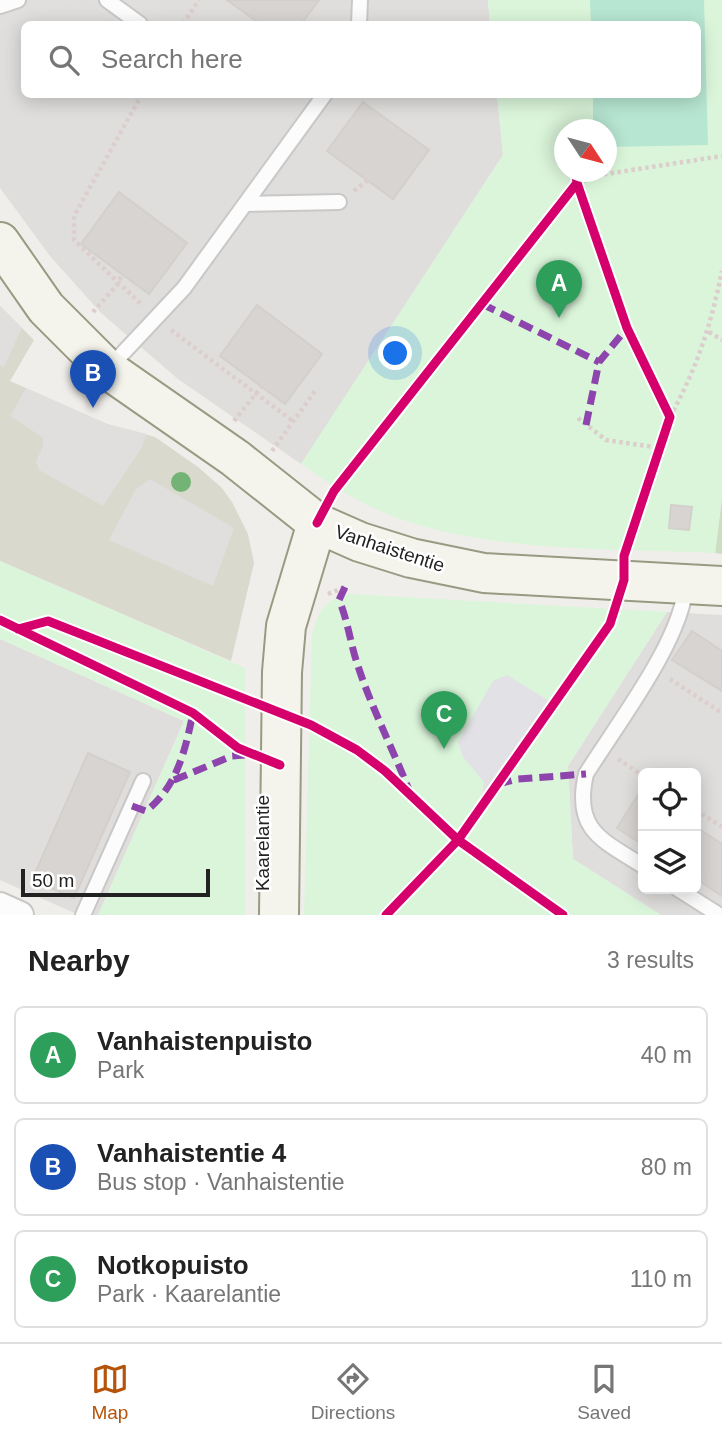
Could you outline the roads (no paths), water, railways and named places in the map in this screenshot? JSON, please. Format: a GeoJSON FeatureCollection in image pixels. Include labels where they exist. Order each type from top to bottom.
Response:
{"type":"FeatureCollection","features":[{"type":"Feature","properties":{"kind":"main road","name":"Vanhaistentie"},"geometry":{"type":"LineString","coordinates":[[0,242],[46,308],[107,369],[235,458],[317,523],[360,542],[448,568],[484,573],[704,585]]}},
{"type":"Feature","properties":{"kind":"main road","name":"Kaarelantie"},"geometry":{"type":"LineString","coordinates":[[279,915],[283,660],[286,626],[317,523]]}},
{"type":"Feature","properties":{"kind":"street"},"geometry":{"type":"LineString","coordinates":[[0,906],[20,915]]}},
{"type":"Feature","properties":{"kind":"lane"},"geometry":{"type":"LineString","coordinates":[[0,6],[18,0]]}},
{"type":"Feature","properties":{"kind":"lane"},"geometry":{"type":"LineString","coordinates":[[107,0],[136,21]]}},
{"type":"Feature","properties":{"kind":"lane"},"geometry":{"type":"LineString","coordinates":[[359,0],[359,21]]}},
{"type":"Feature","properties":{"kind":"lane"},"geometry":{"type":"LineString","coordinates":[[107,369],[157,319],[246,204],[322,98]]}},
{"type":"Feature","properties":{"kind":"lane"},"geometry":{"type":"LineString","coordinates":[[246,204],[339,202]]}},
{"type":"Feature","properties":{"kind":"lane"},"geometry":{"type":"LineString","coordinates":[[638,863],[593,834],[585,819],[582,791],[586,774],[653,667],[684,608],[704,585]]}},
{"type":"Feature","properties":{"kind":"lane"},"geometry":{"type":"LineString","coordinates":[[83,915],[143,781]]}},
{"type":"Feature","properties":{"kind":"lane"},"geometry":{"type":"LineString","coordinates":[[686,894],[719,915]]}},
{"type":"Feature","properties":{"kind":"place","name":"Vanhaistenpuisto"},"geometry":{"type":"Point","coordinates":[559,318]}},
{"type":"Feature","properties":{"kind":"place","name":"Vanhaistentie 4"},"geometry":{"type":"Point","coordinates":[93,408]}},
{"type":"Feature","properties":{"kind":"place","name":"Notkopuisto"},"geometry":{"type":"Point","coordinates":[444,749]}}]}
